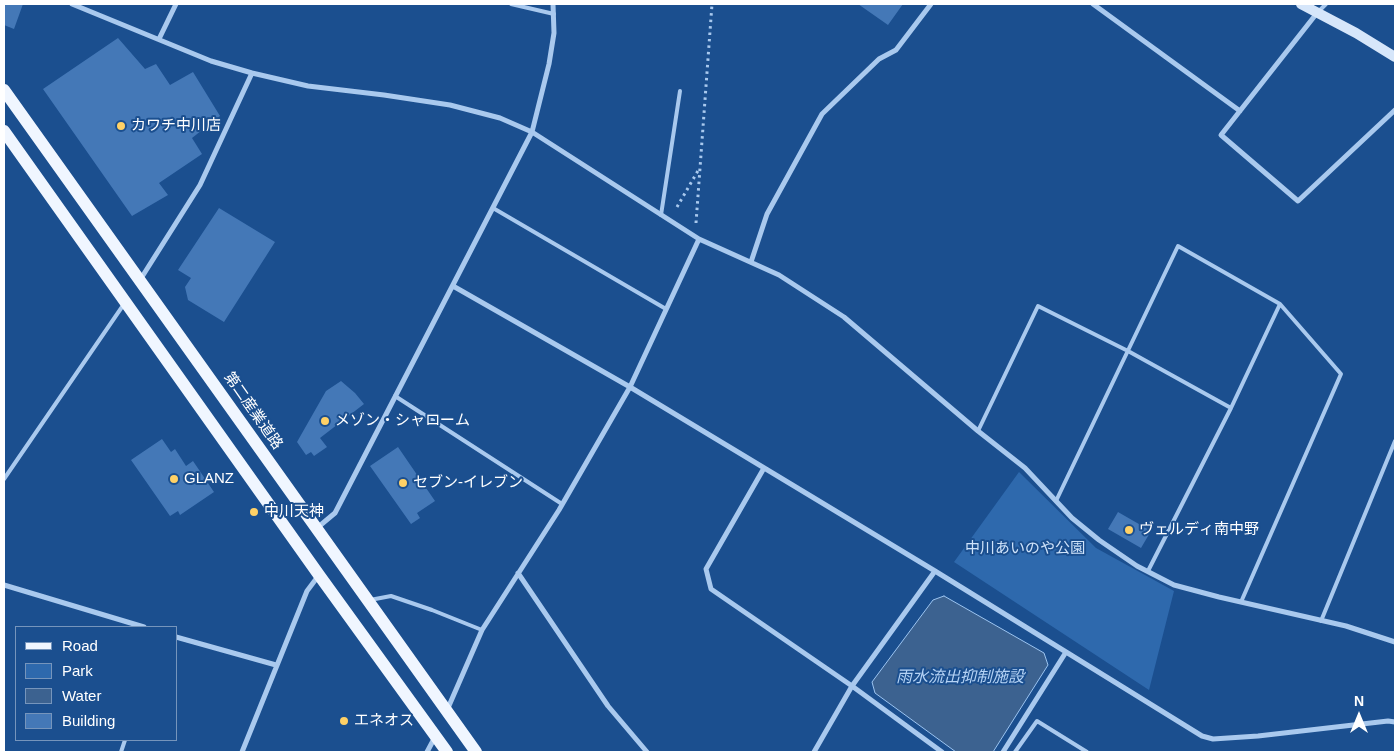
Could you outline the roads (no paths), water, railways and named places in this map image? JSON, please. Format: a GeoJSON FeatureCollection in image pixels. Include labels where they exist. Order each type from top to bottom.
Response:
{"type":"FeatureCollection","features":[{"type":"Feature","properties":{"kind":"main road","name":"第二産業道路"},"geometry":{"type":"LineString","coordinates":[[4,90],[476,752]]}},
{"type":"Feature","properties":{"kind":"main road"},"geometry":{"type":"LineString","coordinates":[[4,131],[447,752]]}},
{"type":"Feature","properties":{"kind":"street"},"geometry":{"type":"LineString","coordinates":[[72,4],[211,61],[252,73],[308,86],[450,105],[500,118],[532,132],[697,238],[779,275],[844,317],[978,431],[1025,468],[1072,518],[1099,540],[1137,566],[1174,585],[1346,626],[1395,642]]}},
{"type":"Feature","properties":{"kind":"street"},"geometry":{"type":"LineString","coordinates":[[159,39],[176,4]]}},
{"type":"Feature","properties":{"kind":"street"},"geometry":{"type":"LineString","coordinates":[[317,529],[335,513],[532,132],[550,64],[554,33],[553,4]]}},
{"type":"Feature","properties":{"kind":"street"},"geometry":{"type":"LineString","coordinates":[[751,262],[767,214],[822,114],[880,59],[896,50],[931,4]]}},
{"type":"Feature","properties":{"kind":"street"},"geometry":{"type":"LineString","coordinates":[[1093,4],[1240,111]]}},
{"type":"Feature","properties":{"kind":"street"},"geometry":{"type":"LineString","coordinates":[[1301,4],[1356,32],[1395,57]]}},
{"type":"Feature","properties":{"kind":"street"},"geometry":{"type":"LineString","coordinates":[[1318,12],[1221,135],[1298,201],[1395,110]]}},
{"type":"Feature","properties":{"kind":"street"},"geometry":{"type":"LineString","coordinates":[[140,280],[200,185],[252,73]]}},
{"type":"Feature","properties":{"kind":"street"},"geometry":{"type":"LineString","coordinates":[[446,711],[482,630],[562,504],[630,387],[697,238]]}},
{"type":"Feature","properties":{"kind":"street"},"geometry":{"type":"LineString","coordinates":[[453,286],[630,387],[1202,736],[1213,739],[1258,736],[1388,721],[1395,722]]}},
{"type":"Feature","properties":{"kind":"street"},"geometry":{"type":"LineString","coordinates":[[764,468],[706,569],[711,589],[852,686],[942,752]]}},
{"type":"Feature","properties":{"kind":"street"},"geometry":{"type":"LineString","coordinates":[[814,752],[852,686],[935,572]]}},
{"type":"Feature","properties":{"kind":"street"},"geometry":{"type":"LineString","coordinates":[[518,573],[608,706],[647,752]]}},
{"type":"Feature","properties":{"kind":"street"},"geometry":{"type":"LineString","coordinates":[[242,752],[306,591],[319,575]]}},
{"type":"Feature","properties":{"kind":"street"},"geometry":{"type":"LineString","coordinates":[[4,585],[141,626]]}},
{"type":"Feature","properties":{"kind":"street"},"geometry":{"type":"LineString","coordinates":[[178,638],[276,665]]}},
{"type":"Feature","properties":{"kind":"street"},"geometry":{"type":"LineString","coordinates":[[1003,752],[1066,652]]}},
{"type":"Feature","properties":{"kind":"street"},"geometry":{"type":"LineString","coordinates":[[427,752],[435,736]]}},
{"type":"Feature","properties":{"kind":"lane"},"geometry":{"type":"LineString","coordinates":[[511,4],[554,14]]}},
{"type":"Feature","properties":{"kind":"lane"},"geometry":{"type":"LineString","coordinates":[[1318,12],[1326,4]]}},
{"type":"Feature","properties":{"kind":"lane"},"geometry":{"type":"LineString","coordinates":[[661,215],[680,92]]}},
{"type":"Feature","properties":{"kind":"lane"},"geometry":{"type":"LineString","coordinates":[[493,208],[666,309]]}},
{"type":"Feature","properties":{"kind":"lane"},"geometry":{"type":"LineString","coordinates":[[1056,501],[1178,246],[1280,304],[1341,374],[1241,602]]}},
{"type":"Feature","properties":{"kind":"lane"},"geometry":{"type":"LineString","coordinates":[[4,478],[125,302]]}},
{"type":"Feature","properties":{"kind":"lane"},"geometry":{"type":"LineString","coordinates":[[1148,571],[1231,408],[1280,304]]}},
{"type":"Feature","properties":{"kind":"lane"},"geometry":{"type":"LineString","coordinates":[[978,431],[1038,306],[1128,351],[1231,408]]}},
{"type":"Feature","properties":{"kind":"lane"},"geometry":{"type":"LineString","coordinates":[[396,396],[562,504]]}},
{"type":"Feature","properties":{"kind":"lane"},"geometry":{"type":"LineString","coordinates":[[1321,621],[1395,442]]}},
{"type":"Feature","properties":{"kind":"lane"},"geometry":{"type":"LineString","coordinates":[[368,600],[390,596],[482,630]]}},
{"type":"Feature","properties":{"kind":"lane"},"geometry":{"type":"LineString","coordinates":[[1015,752],[1038,721],[1087,752]]}},
{"type":"Feature","properties":{"kind":"water","name":"雨水流出抑制施設"},"geometry":{"type":"Polygon","coordinates":[[[944,596],[1044,653],[1048,665],[993,752],[956,752],[875,693],[872,682],[933,600],[944,596]]]}},
{"type":"Feature","properties":{"kind":"place","name":"カワチ中川店"},"geometry":{"type":"Point","coordinates":[121,126]}},
{"type":"Feature","properties":{"kind":"place","name":"メゾン・シャローム"},"geometry":{"type":"Point","coordinates":[325,421]}},
{"type":"Feature","properties":{"kind":"place","name":"GLANZ"},"geometry":{"type":"Point","coordinates":[174,479]}},
{"type":"Feature","properties":{"kind":"place","name":"セブン-イレブン"},"geometry":{"type":"Point","coordinates":[403,483]}},
{"type":"Feature","properties":{"kind":"place","name":"中川天神"},"geometry":{"type":"Point","coordinates":[254,512]}},
{"type":"Feature","properties":{"kind":"place","name":"ヴェルディ南中野"},"geometry":{"type":"Point","coordinates":[1129,530]}},
{"type":"Feature","properties":{"kind":"place","name":"エネオス"},"geometry":{"type":"Point","coordinates":[344,721]}},
{"type":"Feature","properties":{"kind":"park label","name":"中川あいのや公園"},"geometry":{"type":"Point","coordinates":[1025,549]}}]}
